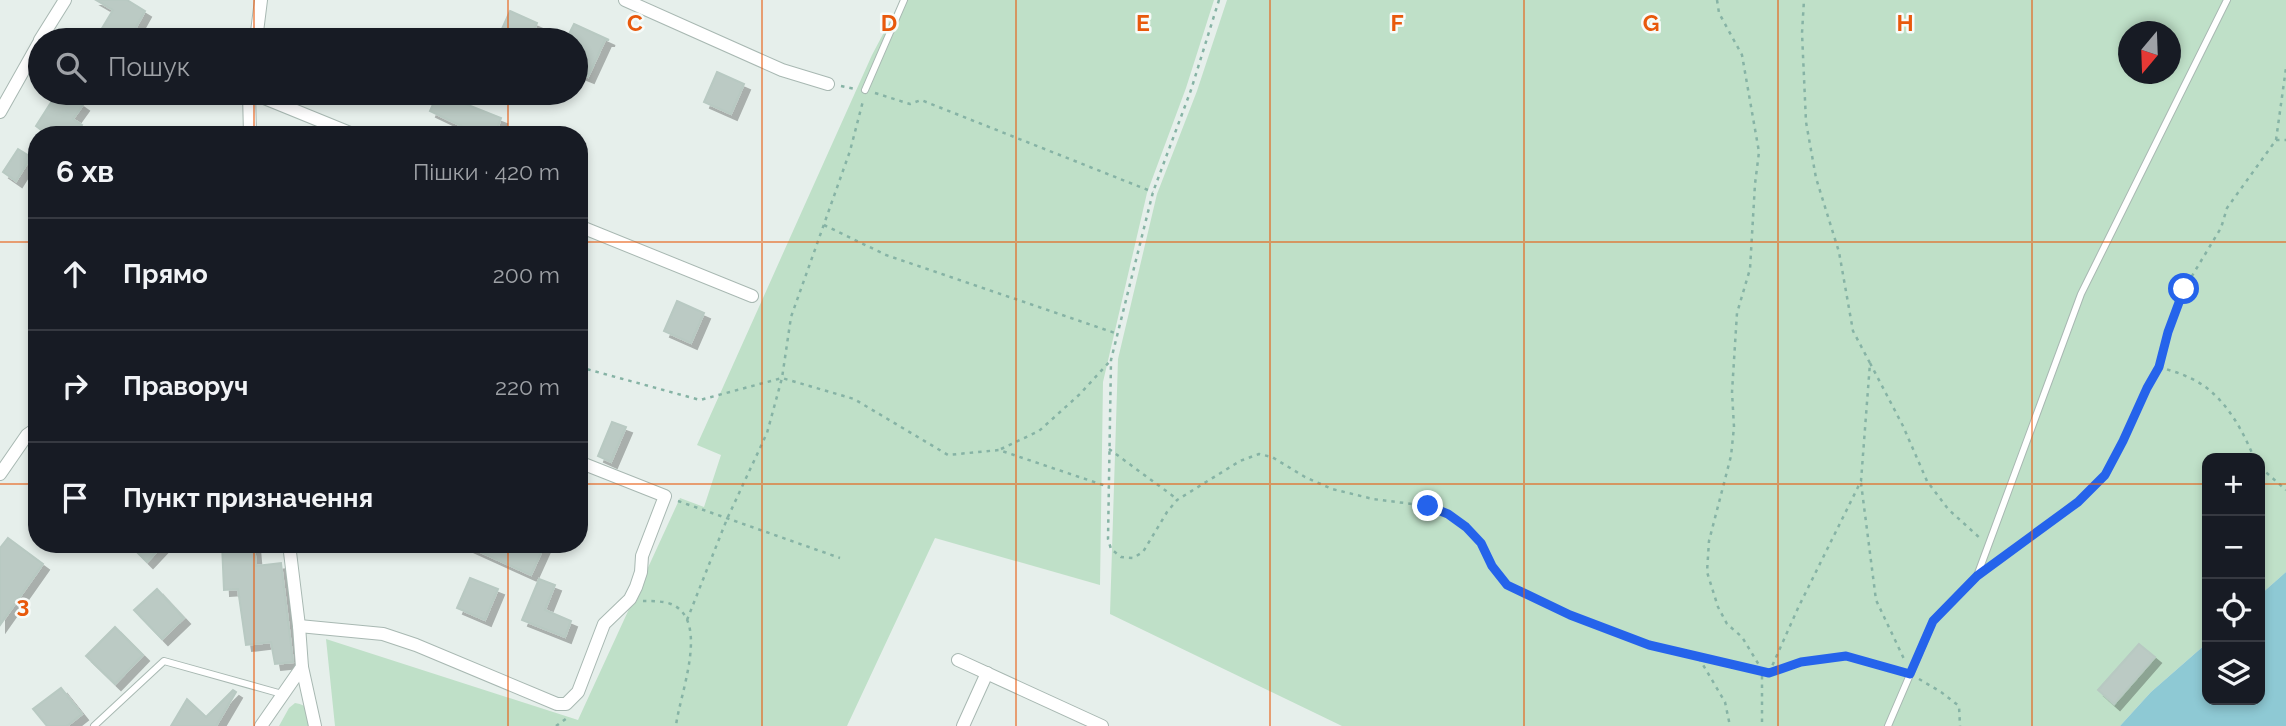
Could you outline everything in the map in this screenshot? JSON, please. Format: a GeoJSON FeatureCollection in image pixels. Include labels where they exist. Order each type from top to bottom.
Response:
{"type":"FeatureCollection","features":[{"type":"Feature","properties":{"kind":"street"},"geometry":{"type":"LineString","coordinates":[[48,28],[65,0]]}},
{"type":"Feature","properties":{"kind":"street"},"geometry":{"type":"LineString","coordinates":[[258,28],[261,0]]}},
{"type":"Feature","properties":{"kind":"street"},"geometry":{"type":"LineString","coordinates":[[625,0],[782,69],[828,84]]}},
{"type":"Feature","properties":{"kind":"street"},"geometry":{"type":"LineString","coordinates":[[0,112],[28,62]]}},
{"type":"Feature","properties":{"kind":"street"},"geometry":{"type":"LineString","coordinates":[[250,126],[251,105]]}},
{"type":"Feature","properties":{"kind":"street"},"geometry":{"type":"LineString","coordinates":[[281,105],[333,126]]}},
{"type":"Feature","properties":{"kind":"street"},"geometry":{"type":"LineString","coordinates":[[588,230],[752,296]]}},
{"type":"Feature","properties":{"kind":"street"},"geometry":{"type":"LineString","coordinates":[[0,474],[28,434]]}},
{"type":"Feature","properties":{"kind":"street"},"geometry":{"type":"LineString","coordinates":[[299,626],[383,634],[416,645],[557,704],[566,704],[578,692],[604,624],[630,599],[641,572],[642,556],[665,496],[588,466]]}},
{"type":"Feature","properties":{"kind":"street"},"geometry":{"type":"LineString","coordinates":[[290,553],[302,667],[315,726]]}},
{"type":"Feature","properties":{"kind":"street"},"geometry":{"type":"LineString","coordinates":[[958,660],[1102,726]]}},
{"type":"Feature","properties":{"kind":"street"},"geometry":{"type":"LineString","coordinates":[[261,726],[302,667]]}},
{"type":"Feature","properties":{"kind":"street"},"geometry":{"type":"LineString","coordinates":[[964,726],[987,673]]}},
{"type":"Feature","properties":{"kind":"lane"},"geometry":{"type":"LineString","coordinates":[[865,90],[904,0]]}},
{"type":"Feature","properties":{"kind":"lane"},"geometry":{"type":"LineString","coordinates":[[1888,726],[1933,621],[1977,576],[2081,294],[2227,0]]}},
{"type":"Feature","properties":{"kind":"lane"},"geometry":{"type":"LineString","coordinates":[[94,726],[164,661],[283,694]]}},
{"type":"Feature","properties":{"kind":"path"},"geometry":{"type":"LineString","coordinates":[[1218,0],[1191,90],[1153,192],[1111,360],[1108,539],[1111,549],[1121,557],[1133,558],[1143,552],[1177,500],[1240,461],[1259,454],[1272,457],[1305,477],[1332,489],[1373,499],[1428,506],[1448,514],[1466,527],[1481,543],[1492,566],[1507,585],[1570,615],[1649,645],[1769,673],[1801,662],[1846,656],[1910,674],[1959,706],[1960,726]]}},
{"type":"Feature","properties":{"kind":"path"},"geometry":{"type":"LineString","coordinates":[[1717,0],[1719,13],[1742,55],[1759,152],[1750,269],[1737,313],[1731,456],[1709,541],[1707,572],[1718,607],[1727,624],[1742,637],[1762,670],[1762,726]]}},
{"type":"Feature","properties":{"kind":"path"},"geometry":{"type":"LineString","coordinates":[[1804,0],[1802,33],[1806,122],[1816,178],[1839,252],[1853,331],[1903,426],[1927,481],[1948,509],[1988,545]]}},
{"type":"Feature","properties":{"kind":"path"},"geometry":{"type":"LineString","coordinates":[[1977,576],[2078,502],[2105,475],[2159,367],[2168,332],[2184,289],[2221,228],[2228,208],[2276,140],[2286,68]]}},
{"type":"Feature","properties":{"kind":"path"},"geometry":{"type":"LineString","coordinates":[[828,84],[865,90],[910,104],[921,100],[1153,192]]}},
{"type":"Feature","properties":{"kind":"path"},"geometry":{"type":"LineString","coordinates":[[687,620],[727,519],[767,433],[782,378],[791,317],[850,151],[865,90]]}},
{"type":"Feature","properties":{"kind":"path"},"geometry":{"type":"LineString","coordinates":[[2276,140],[2286,140]]}},
{"type":"Feature","properties":{"kind":"path"},"geometry":{"type":"LineString","coordinates":[[824,225],[886,255],[1118,334]]}},
{"type":"Feature","properties":{"kind":"path"},"geometry":{"type":"LineString","coordinates":[[588,369],[700,400],[782,378],[854,398],[948,455],[999,450],[1039,431],[1080,394],[1111,360]]}},
{"type":"Feature","properties":{"kind":"path"},"geometry":{"type":"LineString","coordinates":[[1870,363],[1861,481],[1876,600],[1910,674]]}},
{"type":"Feature","properties":{"kind":"path"},"geometry":{"type":"LineString","coordinates":[[2159,367],[2193,378],[2222,402],[2242,429],[2252,453]]}},
{"type":"Feature","properties":{"kind":"path"},"geometry":{"type":"LineString","coordinates":[[1110,449],[1177,500]]}},
{"type":"Feature","properties":{"kind":"path"},"geometry":{"type":"LineString","coordinates":[[999,450],[1109,487]]}},
{"type":"Feature","properties":{"kind":"path"},"geometry":{"type":"LineString","coordinates":[[2265,471],[2286,490]]}},
{"type":"Feature","properties":{"kind":"path"},"geometry":{"type":"LineString","coordinates":[[1769,673],[1861,481]]}},
{"type":"Feature","properties":{"kind":"path"},"geometry":{"type":"LineString","coordinates":[[665,496],[840,558]]}},
{"type":"Feature","properties":{"kind":"path"},"geometry":{"type":"LineString","coordinates":[[630,599],[669,603],[680,609],[687,620],[691,633],[690,666],[676,726]]}},
{"type":"Feature","properties":{"kind":"path"},"geometry":{"type":"LineString","coordinates":[[1699,658],[1726,702],[1730,726]]}},
{"type":"Feature","properties":{"kind":"path"},"geometry":{"type":"LineString","coordinates":[[556,726],[567,718]]}},
{"type":"Feature","properties":{"kind":"green space"},"geometry":{"type":"Polygon","coordinates":[[[901,0],[1214,0],[1186,88],[1147,193],[1103,382],[1100,585],[935,538],[847,726],[335,726],[326,639],[578,720],[680,498],[704,507],[721,455],[697,445],[872,55],[901,0]]]}},
{"type":"Feature","properties":{"kind":"green space"},"geometry":{"type":"Polygon","coordinates":[[[1227,0],[2286,0],[2286,572],[2265,591],[2265,453],[2202,453],[2202,647],[2151,692],[2120,726],[1342,726],[1110,614],[1118,359],[1157,194],[1197,91],[1227,0]]]}},
{"type":"Feature","properties":{"kind":"green space"},"geometry":{"type":"Polygon","coordinates":[[[295,703],[306,708],[313,726],[279,726],[295,703]]]}},
{"type":"Feature","properties":{"kind":"water"},"geometry":{"type":"Polygon","coordinates":[[[2286,572],[2286,726],[2120,726],[2151,692],[2202,647],[2202,705],[2265,705],[2265,591],[2286,572]]]}},
{"type":"Feature","properties":{"kind":"building"},"geometry":{"type":"Polygon","coordinates":[[[96,0],[127,0],[145,11],[136,28],[102,28],[113,10],[96,0]]]}},
{"type":"Feature","properties":{"kind":"building"},"geometry":{"type":"Polygon","coordinates":[[[510,11],[537,23],[535,28],[502,28],[510,11]]]}},
{"type":"Feature","properties":{"kind":"building"},"geometry":{"type":"Polygon","coordinates":[[[588,30],[609,40],[605,40],[588,77],[588,30]]]}},
{"type":"Feature","properties":{"kind":"building"},"geometry":{"type":"Polygon","coordinates":[[[717,72],[744,84],[731,114],[704,102],[717,72]]]}},
{"type":"Feature","properties":{"kind":"building"},"geometry":{"type":"Polygon","coordinates":[[[49,105],[83,105],[73,119],[81,126],[36,126],[49,105]]]}},
{"type":"Feature","properties":{"kind":"building"},"geometry":{"type":"Polygon","coordinates":[[[433,105],[468,105],[501,118],[498,126],[462,126],[430,111],[433,105]]]}},
{"type":"Feature","properties":{"kind":"building"},"geometry":{"type":"Polygon","coordinates":[[[18,149],[28,155],[28,162],[16,181],[3,172],[18,149]]]}},
{"type":"Feature","properties":{"kind":"building"},"geometry":{"type":"Polygon","coordinates":[[[677,301],[704,313],[691,343],[664,331],[677,301]]]}},
{"type":"Feature","properties":{"kind":"building"},"geometry":{"type":"Polygon","coordinates":[[[612,422],[626,427],[611,462],[598,456],[612,422]]]}},
{"type":"Feature","properties":{"kind":"building"},"geometry":{"type":"Polygon","coordinates":[[[8,538],[43,564],[0,625],[0,548],[8,538]]]}},
{"type":"Feature","properties":{"kind":"building"},"geometry":{"type":"Polygon","coordinates":[[[138,553],[156,553],[147,562],[138,553]]]}},
{"type":"Feature","properties":{"kind":"building"},"geometry":{"type":"Polygon","coordinates":[[[222,553],[255,553],[256,566],[281,563],[293,662],[275,664],[271,642],[246,645],[238,589],[224,590],[222,553]]]}},
{"type":"Feature","properties":{"kind":"building"},"geometry":{"type":"Polygon","coordinates":[[[483,553],[541,553],[531,575],[483,553]]]}},
{"type":"Feature","properties":{"kind":"building"},"geometry":{"type":"Polygon","coordinates":[[[470,578],[498,589],[485,620],[457,608],[470,578]]]}},
{"type":"Feature","properties":{"kind":"building"},"geometry":{"type":"Polygon","coordinates":[[[539,579],[555,585],[545,610],[571,621],[565,637],[522,620],[539,579]]]}},
{"type":"Feature","properties":{"kind":"building"},"geometry":{"type":"Polygon","coordinates":[[[157,589],[184,618],[162,639],[134,610],[157,589]]]}},
{"type":"Feature","properties":{"kind":"building"},"geometry":{"type":"Polygon","coordinates":[[[115,627],[143,655],[115,684],[86,656],[115,627]]]}},
{"type":"Feature","properties":{"kind":"building"},"geometry":{"type":"Polygon","coordinates":[[[2139,644],[2155,657],[2114,704],[2098,690],[2139,644]]]}},
{"type":"Feature","properties":{"kind":"building"},"geometry":{"type":"Polygon","coordinates":[[[61,688],[82,714],[67,726],[47,726],[33,709],[61,688]]]}},
{"type":"Feature","properties":{"kind":"building"},"geometry":{"type":"Polygon","coordinates":[[[233,690],[236,692],[216,726],[171,726],[187,699],[206,717],[233,690]]]}},
{"type":"Feature","properties":{"kind":"route"},"geometry":{"type":"LineString","coordinates":[[1428,506],[1448,514],[1466,527],[1481,543],[1492,566],[1507,585],[1570,615],[1649,645],[1769,673],[1801,662],[1846,656],[1910,674],[1933,621],[1977,576],[2078,502],[2105,475],[2159,367],[2168,332],[2184,289]]}}]}
